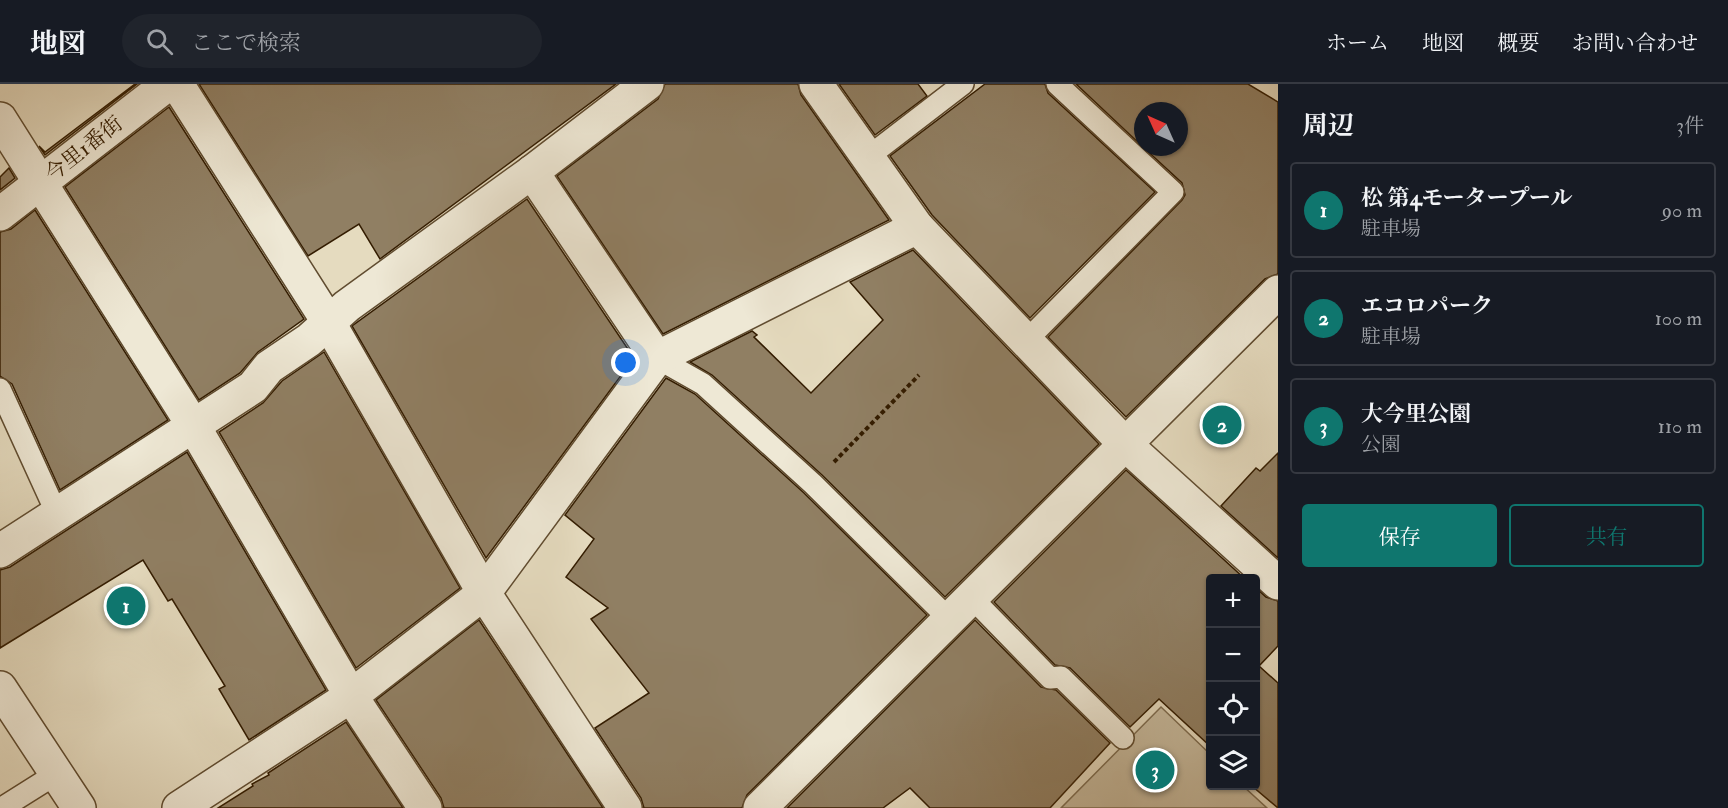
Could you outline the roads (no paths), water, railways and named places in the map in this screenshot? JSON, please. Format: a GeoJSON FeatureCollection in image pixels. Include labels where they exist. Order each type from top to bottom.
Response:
{"type":"FeatureCollection","features":[{"type":"Feature","properties":{"kind":"street","name":"今里1番街"},"geometry":{"type":"LineString","coordinates":[[0,214],[168,84]]}},
{"type":"Feature","properties":{"kind":"street"},"geometry":{"type":"LineString","coordinates":[[177,84],[329,323],[484,593],[625,808]]}},
{"type":"Feature","properties":{"kind":"street"},"geometry":{"type":"LineString","coordinates":[[0,551],[253,387],[269,367],[329,323],[347,306],[532,172],[647,84]]}},
{"type":"Feature","properties":{"kind":"street"},"geometry":{"type":"LineString","coordinates":[[816,84],[917,228],[1126,445],[1278,583]]}},
{"type":"Feature","properties":{"kind":"street"},"geometry":{"type":"LineString","coordinates":[[0,119],[193,425],[351,696],[425,808]]}},
{"type":"Feature","properties":{"kind":"street"},"geometry":{"type":"LineString","coordinates":[[532,172],[657,358]]}},
{"type":"Feature","properties":{"kind":"street"},"geometry":{"type":"LineString","coordinates":[[179,808],[351,696],[484,593],[657,358],[917,228]]}},
{"type":"Feature","properties":{"kind":"street"},"geometry":{"type":"LineString","coordinates":[[759,808],[1278,292]]}},
{"type":"Feature","properties":{"kind":"street"},"geometry":{"type":"LineString","coordinates":[[0,688],[79,808]]}},
{"type":"Feature","properties":{"kind":"lane"},"geometry":{"type":"LineString","coordinates":[[868,158],[963,84]]}},
{"type":"Feature","properties":{"kind":"lane"},"geometry":{"type":"LineString","coordinates":[[1026,341],[1173,192],[1057,84]]}},
{"type":"Feature","properties":{"kind":"lane"},"geometry":{"type":"LineString","coordinates":[[657,358],[703,384],[813,484],[960,608],[1050,678],[1061,676],[1124,738]]}},
{"type":"Feature","properties":{"kind":"lane"},"geometry":{"type":"LineString","coordinates":[[0,389],[57,514]]}},
{"type":"Feature","properties":{"kind":"lane"},"geometry":{"type":"LineString","coordinates":[[2,808],[56,774]]}},
{"type":"Feature","properties":{"kind":"place","name":"エコロパーク"},"geometry":{"type":"Point","coordinates":[1222,425]}},
{"type":"Feature","properties":{"kind":"place","name":"松 第4モータープール"},"geometry":{"type":"Point","coordinates":[126,606]}},
{"type":"Feature","properties":{"kind":"place","name":"大今里公園"},"geometry":{"type":"Point","coordinates":[1155,770]}}]}
